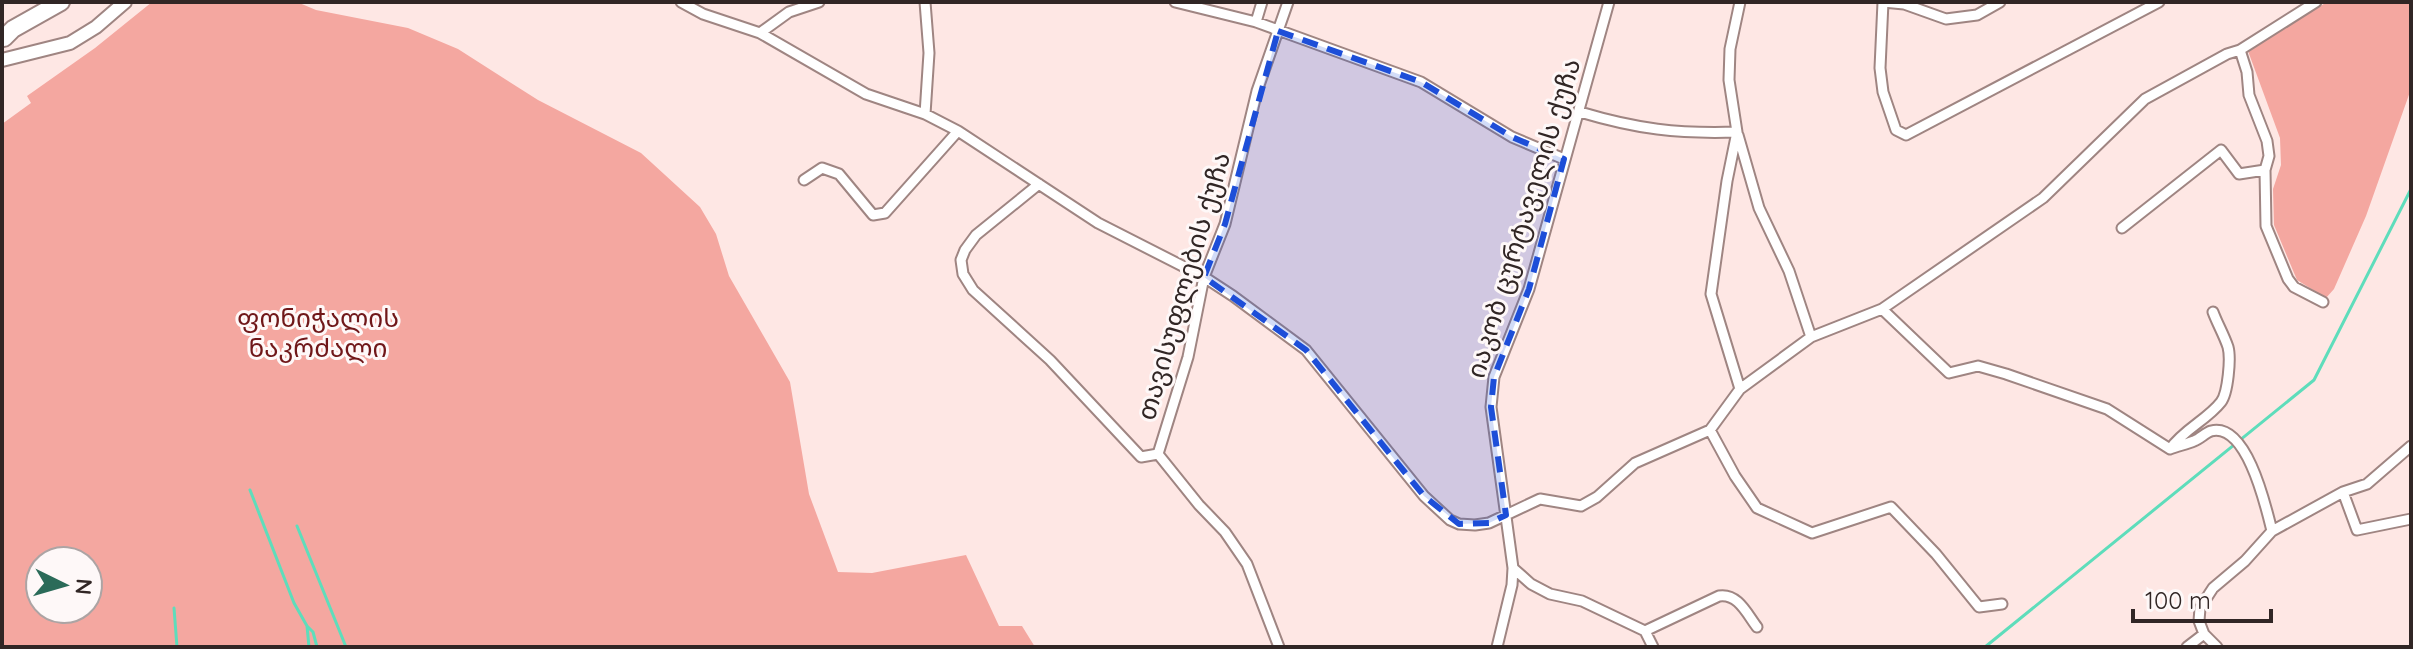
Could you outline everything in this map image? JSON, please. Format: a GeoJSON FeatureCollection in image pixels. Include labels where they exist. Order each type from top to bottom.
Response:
{"type":"FeatureCollection","features":[{"type":"Feature","properties":{"kind":"highway"},"geometry":{"type":"LineString","coordinates":[[3,41],[13,29],[61,2]]}},
{"type":"Feature","properties":{"kind":"street"},"geometry":{"type":"LineString","coordinates":[[2,60],[58,47],[86,35],[125,2]]}},
{"type":"Feature","properties":{"kind":"street"},"geometry":{"type":"LineString","coordinates":[[681,2],[703,14],[760,33],[866,94],[925,114],[958,131],[1098,223],[1204,277],[1306,350],[1424,496],[1450,520],[1475,525],[1489,523],[1540,499],[1581,506],[1597,497],[1635,463],[1710,430],[1740,389],[1811,337],[1882,309],[2043,198],[2145,99],[2227,54],[2240,50],[2316,2]]}},
{"type":"Feature","properties":{"kind":"street"},"geometry":{"type":"LineString","coordinates":[[760,33],[789,12],[819,2]]}},
{"type":"Feature","properties":{"kind":"street"},"geometry":{"type":"LineString","coordinates":[[925,2],[929,53],[925,114]]}},
{"type":"Feature","properties":{"kind":"street"},"geometry":{"type":"LineString","coordinates":[[1175,2],[1256,22],[1421,82],[1512,137],[1564,159]]}},
{"type":"Feature","properties":{"kind":"street"},"geometry":{"type":"LineString","coordinates":[[1256,22],[1262,2]]}},
{"type":"Feature","properties":{"kind":"street","name":"თავისუფლების ქუჩა"},"geometry":{"type":"LineString","coordinates":[[1279,647],[1247,564],[1225,532],[1158,454],[1188,357],[1204,277],[1225,224],[1257,91],[1288,2]]}},
{"type":"Feature","properties":{"kind":"street","name":"იაკობ ცურტაველის ქუჩა"},"geometry":{"type":"LineString","coordinates":[[1513,568],[1491,407],[1494,377],[1529,289],[1609,2]]}},
{"type":"Feature","properties":{"kind":"street"},"geometry":{"type":"LineString","coordinates":[[1740,2],[1730,49],[1729,80],[1737,132],[1759,208],[1789,271],[1811,337]]}},
{"type":"Feature","properties":{"kind":"street"},"geometry":{"type":"LineString","coordinates":[[2000,2],[1977,15],[1946,19],[1904,4],[1883,2],[1880,68],[1883,92],[1896,130],[1906,135],[2159,2]]}},
{"type":"Feature","properties":{"kind":"street"},"geometry":{"type":"LineString","coordinates":[[3,41],[17,48],[40,51]]}},
{"type":"Feature","properties":{"kind":"street"},"geometry":{"type":"LineString","coordinates":[[2240,50],[2247,72],[2249,95],[2267,141],[2266,226],[2276,255],[2294,287],[2323,302]]}},
{"type":"Feature","properties":{"kind":"street"},"geometry":{"type":"LineString","coordinates":[[1580,112],[1653,130],[1737,132]]}},
{"type":"Feature","properties":{"kind":"street"},"geometry":{"type":"LineString","coordinates":[[804,180],[822,168],[839,174],[873,215],[885,213],[958,131]]}},
{"type":"Feature","properties":{"kind":"street"},"geometry":{"type":"LineString","coordinates":[[1737,132],[1711,294],[1740,389]]}},
{"type":"Feature","properties":{"kind":"street"},"geometry":{"type":"LineString","coordinates":[[2122,228],[2221,150],[2239,174],[2265,170]]}},
{"type":"Feature","properties":{"kind":"street"},"geometry":{"type":"LineString","coordinates":[[1039,184],[976,235],[961,260],[963,274],[973,290],[1050,360],[1141,457],[1158,454]]}},
{"type":"Feature","properties":{"kind":"street"},"geometry":{"type":"LineString","coordinates":[[1882,309],[1949,373],[1978,366],[2006,374],[2107,409],[2170,449]]}},
{"type":"Feature","properties":{"kind":"street"},"geometry":{"type":"LineString","coordinates":[[2170,449],[2180,435],[2221,403],[2229,388],[2229,350],[2213,312]]}},
{"type":"Feature","properties":{"kind":"street"},"geometry":{"type":"LineString","coordinates":[[1710,430],[1757,508],[1812,533],[1891,507],[1936,554],[1979,607],[2002,604]]}},
{"type":"Feature","properties":{"kind":"street"},"geometry":{"type":"LineString","coordinates":[[2170,449],[2195,441],[2212,431],[2228,433],[2244,451],[2257,478],[2272,531]]}},
{"type":"Feature","properties":{"kind":"street"},"geometry":{"type":"LineString","coordinates":[[2217,647],[2204,634],[2199,621],[2200,608],[2213,588],[2245,561],[2272,531],[2343,492],[2367,484],[2411,446]]}},
{"type":"Feature","properties":{"kind":"street"},"geometry":{"type":"LineString","coordinates":[[2343,492],[2357,530],[2411,519]]}},
{"type":"Feature","properties":{"kind":"street"},"geometry":{"type":"LineString","coordinates":[[1513,568],[1531,584],[1550,594],[1582,601],[1645,631],[1653,647]]}},
{"type":"Feature","properties":{"kind":"street"},"geometry":{"type":"LineString","coordinates":[[1497,647],[1513,568]]}},
{"type":"Feature","properties":{"kind":"street"},"geometry":{"type":"LineString","coordinates":[[1645,631],[1727,595],[1736,599],[1757,627]]}},
{"type":"Feature","properties":{"kind":"street"},"geometry":{"type":"LineString","coordinates":[[2187,647],[2204,634]]}},
{"type":"Feature","properties":{"kind":"highlighted area"},"geometry":{"type":"Polygon","coordinates":[[[1278,31],[1421,82],[1512,137],[1564,159],[1529,289],[1494,377],[1491,407],[1506,515],[1489,523],[1459,524],[1424,496],[1306,350],[1204,277],[1225,224],[1278,31]]]}},
{"type":"Feature","properties":{"kind":"green space","name":"ფონიჭალის ნაკრძალი"},"geometry":{"type":"Polygon","coordinates":[[[152,2],[297,2],[316,10],[408,28],[458,49],[538,100],[641,153],[700,207],[716,234],[729,276],[790,382],[809,494],[838,572],[872,573],[966,555],[999,626],[1022,626],[1035,647],[2,647],[2,124],[31,103],[27,96],[95,48],[152,2]]]}},
{"type":"Feature","properties":{"kind":"green space"},"geometry":{"type":"Polygon","coordinates":[[[2327,2],[2411,2],[2411,89],[2366,216],[2334,289],[2326,298],[2297,280],[2274,225],[2273,189],[2281,165],[2280,138],[2248,51],[2327,2]]]}},
{"type":"Feature","properties":{"kind":"waterway"},"geometry":{"type":"LineString","coordinates":[[1985,647],[2314,380],[2411,189]]}},
{"type":"Feature","properties":{"kind":"waterway"},"geometry":{"type":"LineString","coordinates":[[250,490],[294,603],[307,626],[309,647]]}},
{"type":"Feature","properties":{"kind":"waterway"},"geometry":{"type":"LineString","coordinates":[[297,526],[346,647]]}},
{"type":"Feature","properties":{"kind":"waterway"},"geometry":{"type":"LineString","coordinates":[[174,608],[177,647]]}},
{"type":"Feature","properties":{"kind":"waterway"},"geometry":{"type":"LineString","coordinates":[[307,626],[313,632],[317,647]]}}]}
